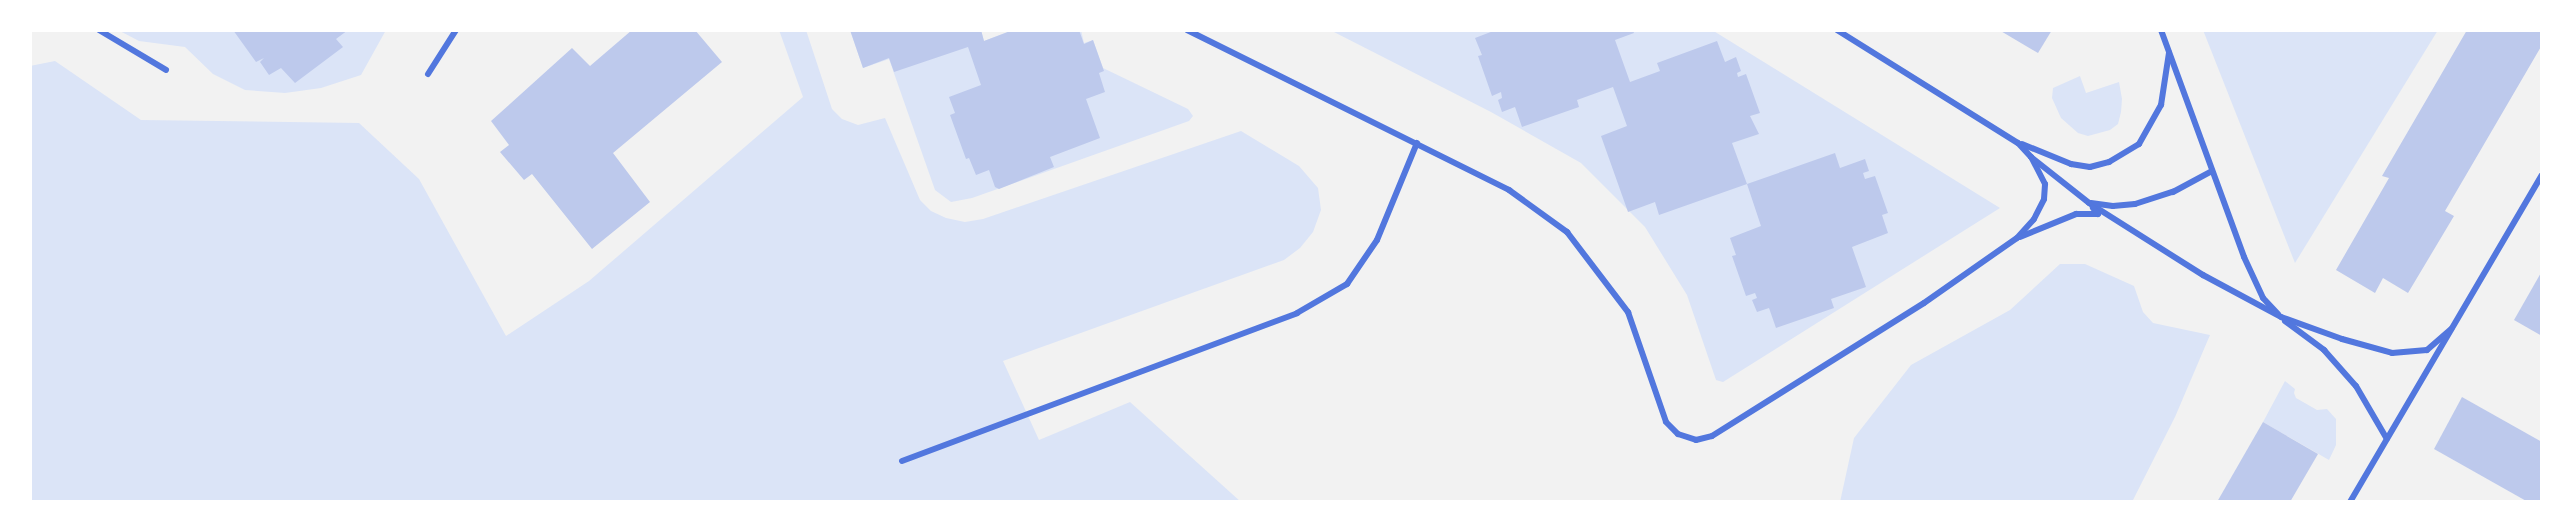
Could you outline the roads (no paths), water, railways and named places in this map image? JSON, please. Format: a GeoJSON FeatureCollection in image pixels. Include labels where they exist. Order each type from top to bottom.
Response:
{"type":"FeatureCollection","features":[{"type":"Feature","properties":{"kind":"street"},"geometry":{"type":"LineString","coordinates":[[99,30],[166,70]]}},
{"type":"Feature","properties":{"kind":"street"},"geometry":{"type":"LineString","coordinates":[[428,74],[456,30]]}},
{"type":"Feature","properties":{"kind":"street"},"geometry":{"type":"LineString","coordinates":[[1187,30],[1509,190],[1567,232],[1628,312],[1666,422],[1678,434],[1696,440],[1712,436],[1924,303],[2017,238],[2076,214],[2098,214],[2089,203]]}},
{"type":"Feature","properties":{"kind":"street"},"geometry":{"type":"LineString","coordinates":[[1837,30],[2018,143],[2070,164],[2090,167],[2109,162],[2139,144],[2161,105],[2169,50]]}},
{"type":"Feature","properties":{"kind":"street"},"geometry":{"type":"LineString","coordinates":[[2160,30],[2212,171],[2263,298],[2281,317],[2324,350],[2356,386],[2386,439]]}},
{"type":"Feature","properties":{"kind":"street"},"geometry":{"type":"LineString","coordinates":[[902,461],[1297,313],[1347,284],[1377,240],[1417,143]]}},
{"type":"Feature","properties":{"kind":"street"},"geometry":{"type":"LineString","coordinates":[[2018,143],[2031,157],[2089,203],[2203,275],[2281,317],[2377,350],[2392,352],[2427,350],[2451,329]]}},
{"type":"Feature","properties":{"kind":"street"},"geometry":{"type":"LineString","coordinates":[[2017,238],[2034,219],[2044,199],[2045,184],[2031,157]]}},
{"type":"Feature","properties":{"kind":"street"},"geometry":{"type":"LineString","coordinates":[[2089,203],[2113,206],[2135,204],[2173,192],[2212,171]]}},
{"type":"Feature","properties":{"kind":"street"},"geometry":{"type":"LineString","coordinates":[[2350,502],[2542,175]]}}]}
